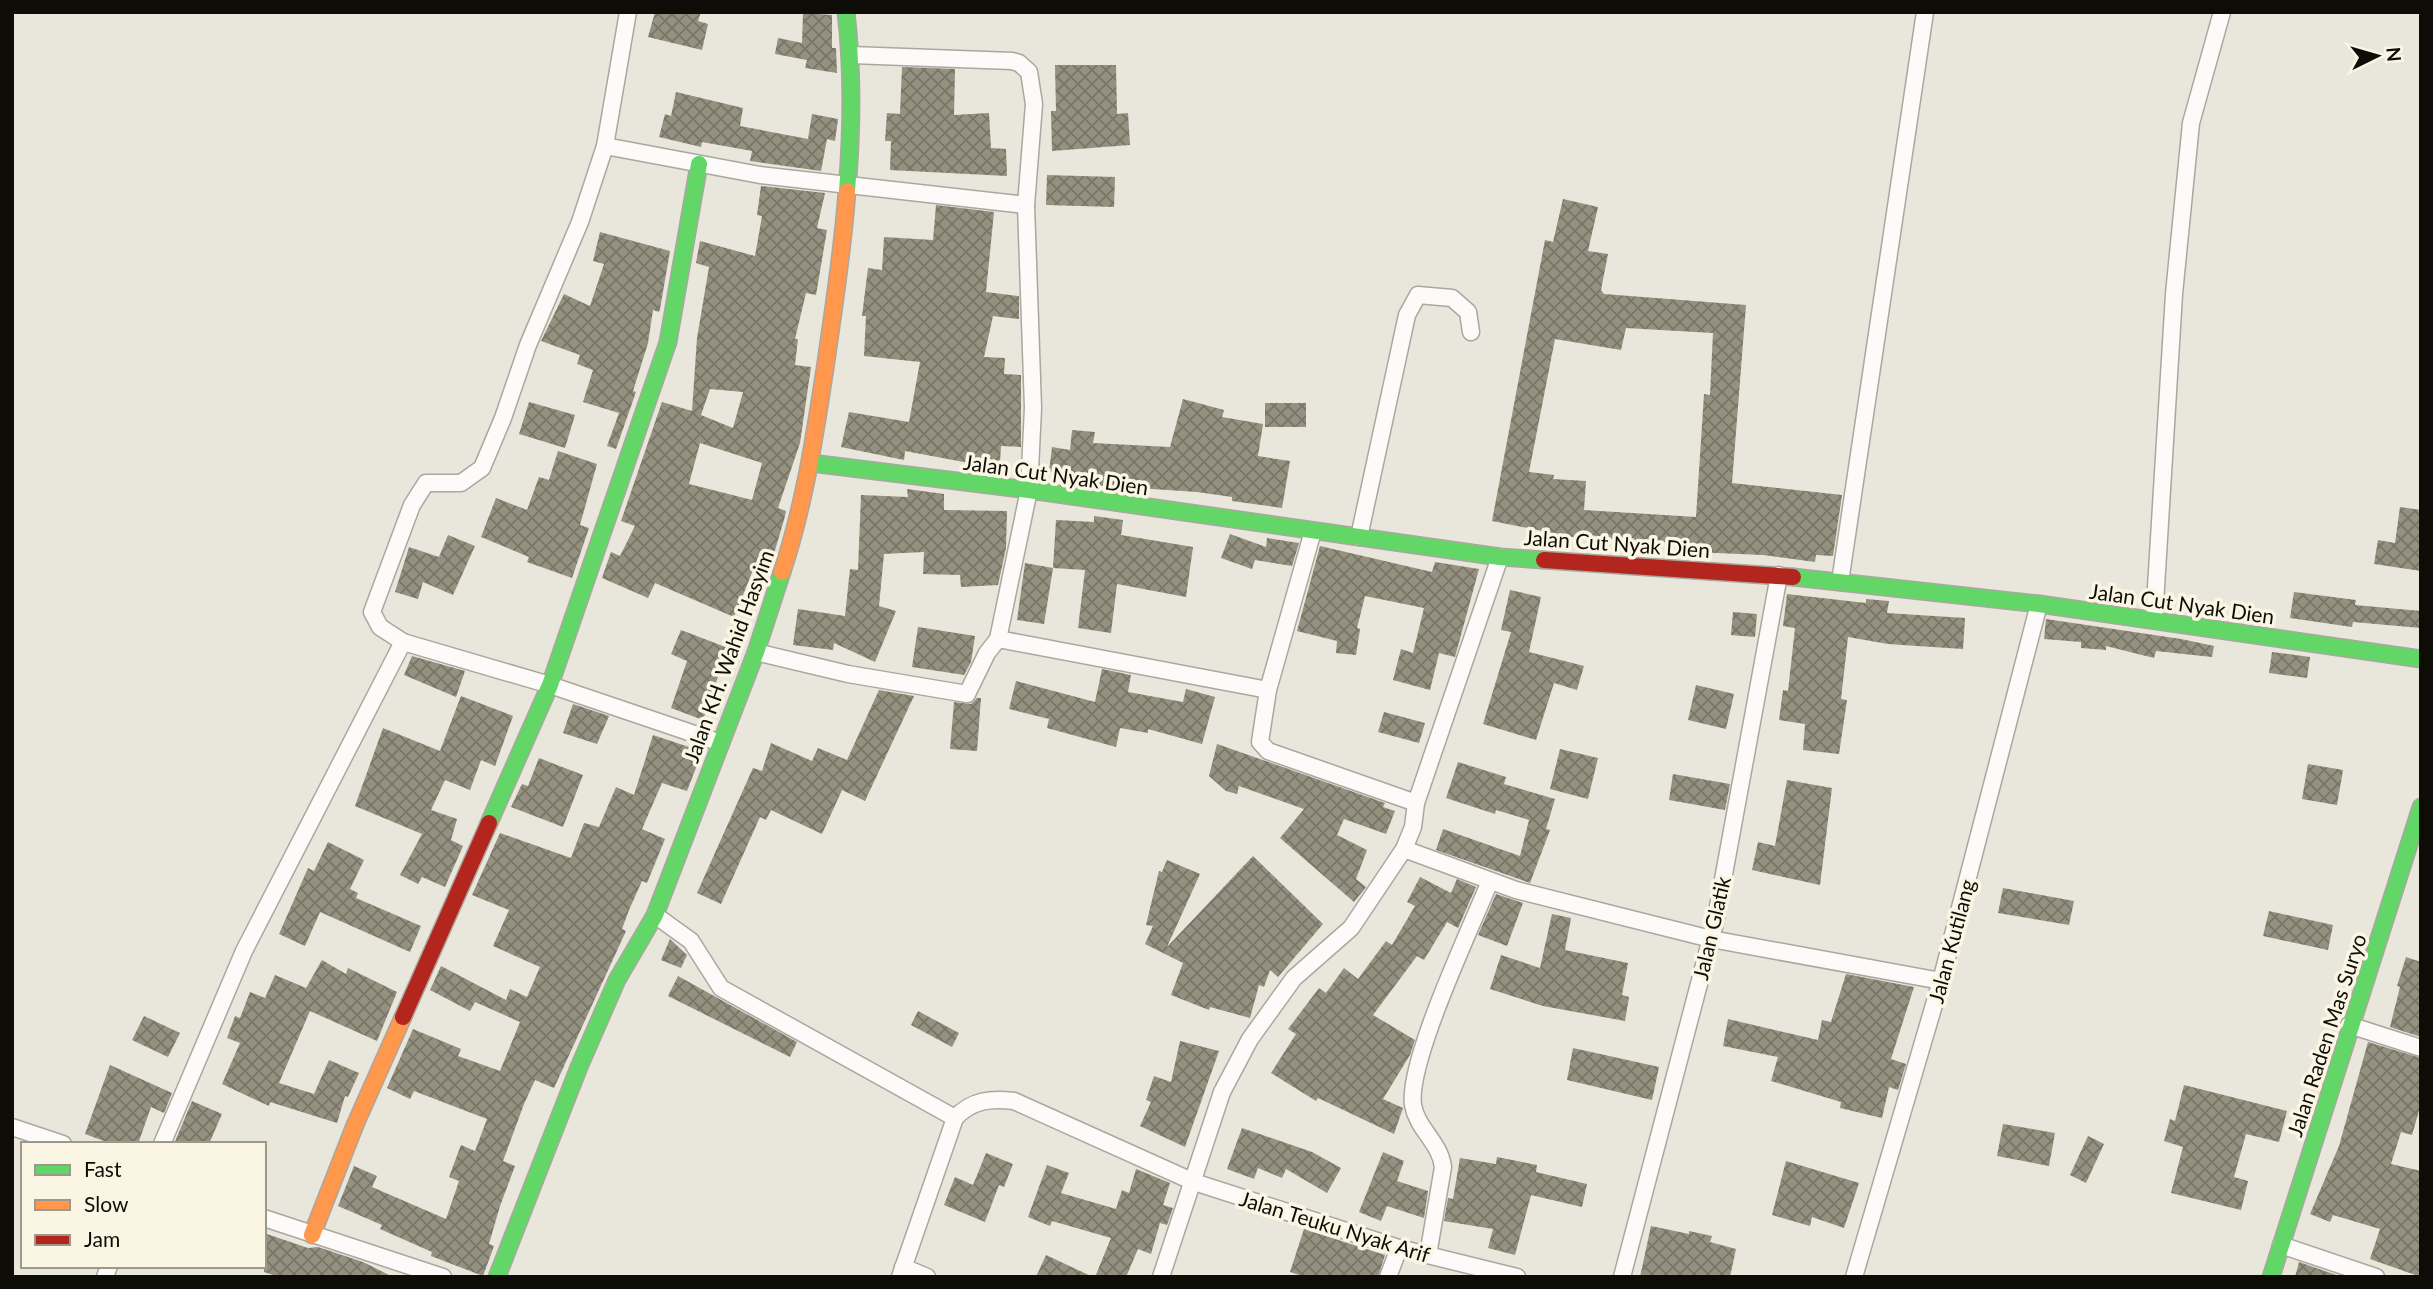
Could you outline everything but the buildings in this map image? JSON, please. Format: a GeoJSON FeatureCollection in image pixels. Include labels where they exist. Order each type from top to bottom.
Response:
{"type":"FeatureCollection","features":[{"type":"Feature","properties":{"kind":"street"},"geometry":{"type":"LineString","coordinates":[[628,12],[605,146],[580,222],[528,345],[503,418],[482,468],[461,483],[426,483],[412,505],[372,612],[380,627],[404,642],[550,685],[721,743]]}},
{"type":"Feature","properties":{"kind":"street","name":"Jalan KH. Wahid Hasyim"},"geometry":{"type":"LineString","coordinates":[[497,1277],[617,980],[655,915],[756,652],[798,524],[811,463],[843,245],[852,129],[851,55],[846,12]]}},
{"type":"Feature","properties":{"kind":"street"},"geometry":{"type":"LineString","coordinates":[[1840,582],[1924,12]]}},
{"type":"Feature","properties":{"kind":"street"},"geometry":{"type":"LineString","coordinates":[[2154,620],[2174,294],[2191,124],[2222,12]]}},
{"type":"Feature","properties":{"kind":"street"},"geometry":{"type":"LineString","coordinates":[[756,652],[848,674],[964,694],[970,692],[986,653],[998,639],[1029,490],[1033,408],[1026,205],[1034,104],[1032,81],[1024,67],[1012,61],[851,55]]}},
{"type":"Feature","properties":{"kind":"street"},"geometry":{"type":"LineString","coordinates":[[605,146],[760,175],[1026,205]]}},
{"type":"Feature","properties":{"kind":"street"},"geometry":{"type":"LineString","coordinates":[[312,1235],[355,1125],[550,685],[668,342],[699,164]]}},
{"type":"Feature","properties":{"kind":"street"},"geometry":{"type":"LineString","coordinates":[[1359,537],[1407,315],[1418,295],[1452,298],[1468,312],[1471,332]]}},
{"type":"Feature","properties":{"kind":"street","name":"Jalan Cut Nyak Dien"},"geometry":{"type":"LineString","coordinates":[[811,463],[1029,490],[1500,557],[1779,575],[2039,604],[2421,659]]}},
{"type":"Feature","properties":{"kind":"street"},"geometry":{"type":"LineString","coordinates":[[1313,531],[1268,690],[1259,729],[1260,742],[1268,751],[1416,803]]}},
{"type":"Feature","properties":{"kind":"street"},"geometry":{"type":"LineString","coordinates":[[1161,1277],[1222,1092],[1250,1040],[1294,978],[1352,928],[1404,849],[1413,827],[1416,803],[1500,557]]}},
{"type":"Feature","properties":{"kind":"street","name":"Jalan Glatik"},"geometry":{"type":"LineString","coordinates":[[1622,1277],[1711,939],[1779,575]]}},
{"type":"Feature","properties":{"kind":"street","name":"Jalan Kutilang"},"geometry":{"type":"LineString","coordinates":[[1854,1277],[1941,981],[2039,604]]}},
{"type":"Feature","properties":{"kind":"street"},"geometry":{"type":"LineString","coordinates":[[998,639],[1268,690]]}},
{"type":"Feature","properties":{"kind":"street"},"geometry":{"type":"LineString","coordinates":[[163,1142],[244,951],[404,642]]}},
{"type":"Feature","properties":{"kind":"street","name":"Jalan Raden Mas Suryo"},"geometry":{"type":"LineString","coordinates":[[2271,1277],[2421,807]]}},
{"type":"Feature","properties":{"kind":"street"},"geometry":{"type":"LineString","coordinates":[[1404,849],[1516,890],[1711,939],[1941,981]]}},
{"type":"Feature","properties":{"kind":"street"},"geometry":{"type":"LineString","coordinates":[[1427,1255],[1443,1167],[1442,1154],[1416,1117],[1413,1080],[1490,881]]}},
{"type":"Feature","properties":{"kind":"street"},"geometry":{"type":"LineString","coordinates":[[655,915],[691,941],[721,988],[956,1118],[901,1272],[927,1277]]}},
{"type":"Feature","properties":{"kind":"street"},"geometry":{"type":"LineString","coordinates":[[2349,1026],[2421,1048]]}},
{"type":"Feature","properties":{"kind":"street","name":"Jalan Teuku Nyak Arif"},"geometry":{"type":"LineString","coordinates":[[956,1118],[966,1106],[993,1099],[1014,1101],[1194,1182],[1399,1248],[1517,1277]]}},
{"type":"Feature","properties":{"kind":"street"},"geometry":{"type":"LineString","coordinates":[[12,1127],[57,1142]]}},
{"type":"Feature","properties":{"kind":"street"},"geometry":{"type":"LineString","coordinates":[[266,1219],[443,1277]]}},
{"type":"Feature","properties":{"kind":"street"},"geometry":{"type":"LineString","coordinates":[[2281,1245],[2376,1277]]}},
{"type":"Feature","properties":{"kind":"street"},"geometry":{"type":"LineString","coordinates":[[1388,1277],[1399,1248]]}},
{"type":"Feature","properties":{"kind":"traffic: fast"},"geometry":{"type":"LineString","coordinates":[[846,12],[851,102],[847,191]]}},
{"type":"Feature","properties":{"kind":"traffic: fast"},"geometry":{"type":"LineString","coordinates":[[489,823],[550,685],[668,342],[699,164]]}},
{"type":"Feature","properties":{"kind":"traffic: fast"},"geometry":{"type":"LineString","coordinates":[[811,463],[1029,490],[1500,557],[1544,560]]}},
{"type":"Feature","properties":{"kind":"traffic: fast"},"geometry":{"type":"LineString","coordinates":[[497,1277],[579,1067],[617,980],[655,915],[756,652],[782,572]]}},
{"type":"Feature","properties":{"kind":"traffic: fast"},"geometry":{"type":"LineString","coordinates":[[1793,577],[2039,604],[2421,659]]}},
{"type":"Feature","properties":{"kind":"traffic: fast"},"geometry":{"type":"LineString","coordinates":[[2271,1277],[2421,807]]}},
{"type":"Feature","properties":{"kind":"traffic: slow"},"geometry":{"type":"LineString","coordinates":[[782,572],[797,520],[813,442],[838,277],[847,191]]}},
{"type":"Feature","properties":{"kind":"traffic: slow"},"geometry":{"type":"LineString","coordinates":[[312,1235],[355,1125],[403,1017]]}},
{"type":"Feature","properties":{"kind":"traffic: jam"},"geometry":{"type":"LineString","coordinates":[[1544,560],[1793,577]]}},
{"type":"Feature","properties":{"kind":"traffic: jam"},"geometry":{"type":"LineString","coordinates":[[403,1017],[489,823]]}}]}
